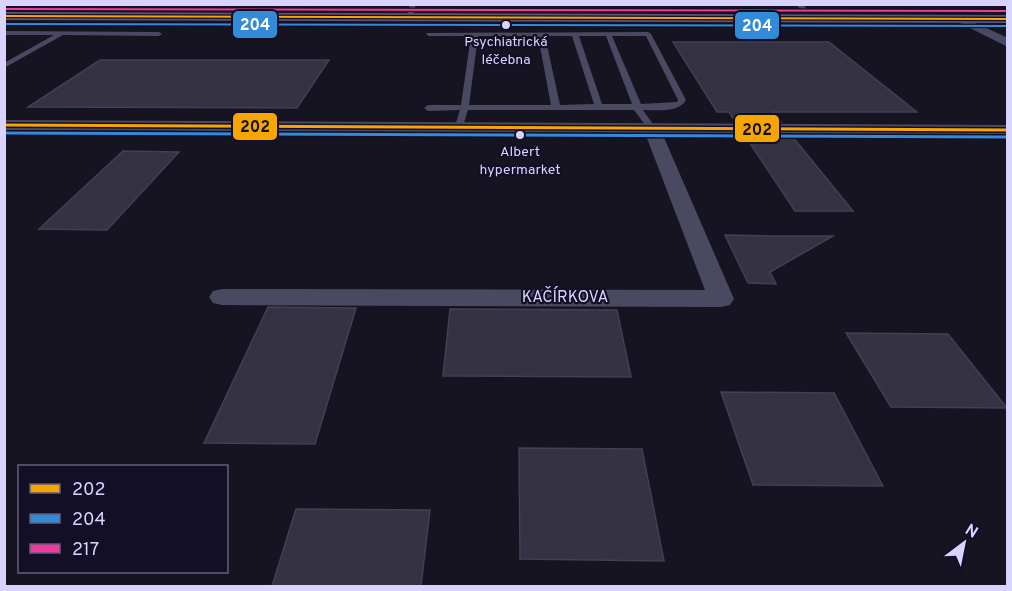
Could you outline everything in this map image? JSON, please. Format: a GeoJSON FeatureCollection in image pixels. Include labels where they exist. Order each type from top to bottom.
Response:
{"type":"FeatureCollection","features":[{"type":"Feature","properties":{"kind":"main road"},"geometry":{"type":"LineString","coordinates":[[4,16],[411,11],[1008,19]]}},
{"type":"Feature","properties":{"kind":"street"},"geometry":{"type":"LineString","coordinates":[[960,18],[1005,40]]}},
{"type":"Feature","properties":{"kind":"street"},"geometry":{"type":"LineString","coordinates":[[4,125],[459,126],[644,117],[1008,130]]}},
{"type":"Feature","properties":{"kind":"street","name":"KAČÍRKOVA"},"geometry":{"type":"LineString","coordinates":[[222,297],[721,299],[644,117]]}},
{"type":"Feature","properties":{"kind":"lane"},"geometry":{"type":"LineString","coordinates":[[798,4],[804,9]]}},
{"type":"Feature","properties":{"kind":"lane"},"geometry":{"type":"LineString","coordinates":[[4,33],[159,34]]}},
{"type":"Feature","properties":{"kind":"lane"},"geometry":{"type":"LineString","coordinates":[[4,66],[63,33]]}},
{"type":"Feature","properties":{"kind":"lane"},"geometry":{"type":"LineString","coordinates":[[428,34],[648,34],[682,100],[680,104],[666,107],[644,117],[599,106],[428,108]]}},
{"type":"Feature","properties":{"kind":"lane"},"geometry":{"type":"LineString","coordinates":[[459,126],[475,34]]}},
{"type":"Feature","properties":{"kind":"lane"},"geometry":{"type":"LineString","coordinates":[[541,34],[556,107]]}},
{"type":"Feature","properties":{"kind":"lane"},"geometry":{"type":"LineString","coordinates":[[575,34],[599,106]]}},
{"type":"Feature","properties":{"kind":"lane"},"geometry":{"type":"LineString","coordinates":[[608,34],[644,117]]}},
{"type":"Feature","properties":{"kind":"building"},"geometry":{"type":"Polygon","coordinates":[[[673,42],[829,42],[917,112],[773,112],[781,122],[735,121],[729,112],[717,112],[673,42]]]}},
{"type":"Feature","properties":{"kind":"building"},"geometry":{"type":"Polygon","coordinates":[[[100,60],[329,60],[297,108],[28,107],[100,60]]]}},
{"type":"Feature","properties":{"kind":"building"},"geometry":{"type":"Polygon","coordinates":[[[745,136],[792,136],[853,211],[795,211],[745,136]]]}},
{"type":"Feature","properties":{"kind":"building"},"geometry":{"type":"Polygon","coordinates":[[[123,151],[179,152],[107,230],[39,229],[123,151]]]}},
{"type":"Feature","properties":{"kind":"building"},"geometry":{"type":"Polygon","coordinates":[[[725,235],[833,236],[770,272],[776,284],[748,283],[725,235]]]}},
{"type":"Feature","properties":{"kind":"building"},"geometry":{"type":"Polygon","coordinates":[[[268,307],[356,308],[315,444],[204,443],[268,307]]]}},
{"type":"Feature","properties":{"kind":"building"},"geometry":{"type":"Polygon","coordinates":[[[450,309],[617,310],[631,377],[443,376],[450,309]]]}},
{"type":"Feature","properties":{"kind":"building"},"geometry":{"type":"Polygon","coordinates":[[[846,333],[948,334],[1007,408],[891,407],[846,333]]]}},
{"type":"Feature","properties":{"kind":"building"},"geometry":{"type":"Polygon","coordinates":[[[721,392],[834,393],[883,486],[753,485],[721,392]]]}},
{"type":"Feature","properties":{"kind":"building"},"geometry":{"type":"Polygon","coordinates":[[[519,448],[642,449],[664,561],[520,559],[519,448]]]}},
{"type":"Feature","properties":{"kind":"building"},"geometry":{"type":"Polygon","coordinates":[[[296,509],[430,510],[421,586],[272,586],[296,509]]]}},
{"type":"Feature","properties":{"kind":"transit line","name":"217"},"geometry":{"type":"LineString","coordinates":[[4,9],[1008,11]]}},
{"type":"Feature","properties":{"kind":"transit line","name":"202"},"geometry":{"type":"LineString","coordinates":[[4,16],[1008,19]]}},
{"type":"Feature","properties":{"kind":"transit line","name":"204"},"geometry":{"type":"LineString","coordinates":[[4,24],[1008,26]]}},
{"type":"Feature","properties":{"kind":"transit line","name":"202"},"geometry":{"type":"LineString","coordinates":[[4,125],[1008,130]]}},
{"type":"Feature","properties":{"kind":"transit line","name":"204"},"geometry":{"type":"LineString","coordinates":[[4,133],[1008,137]]}},
{"type":"Feature","properties":{"kind":"place","name":"Psychiatrická léčebna"},"geometry":{"type":"Point","coordinates":[506,25]}},
{"type":"Feature","properties":{"kind":"place","name":"Albert hypermarket"},"geometry":{"type":"Point","coordinates":[520,135]}}]}
